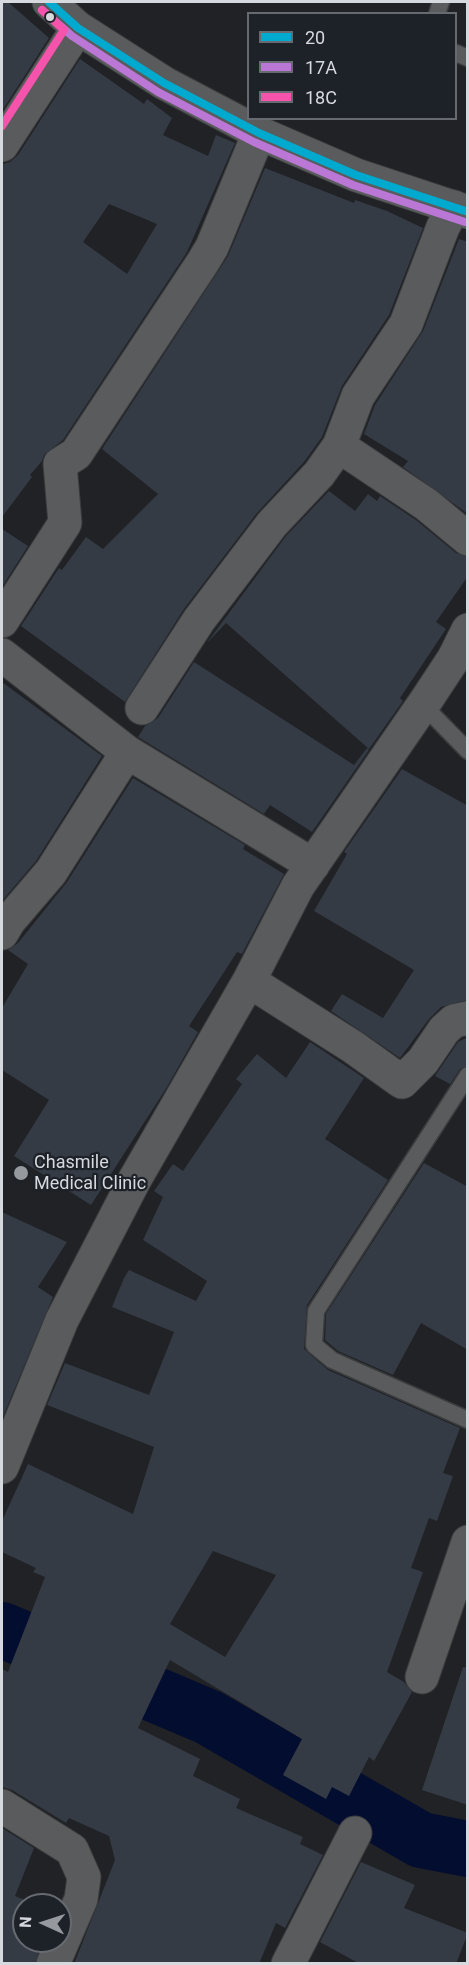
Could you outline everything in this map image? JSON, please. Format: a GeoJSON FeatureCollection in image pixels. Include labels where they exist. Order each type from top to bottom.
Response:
{"type":"FeatureCollection","features":[{"type":"Feature","properties":{"kind":"street"},"geometry":{"type":"LineString","coordinates":[[49,2],[78,28],[164,83],[260,133],[356,175],[461,209],[443,227],[406,324],[358,396],[339,446],[319,474],[272,524],[205,611],[142,708]]}},
{"type":"Feature","properties":{"kind":"street"},"geometry":{"type":"LineString","coordinates":[[2,145],[78,28]]}},
{"type":"Feature","properties":{"kind":"street"},"geometry":{"type":"LineString","coordinates":[[2,621],[65,523],[60,464],[75,454],[203,262],[212,247],[260,133]]}},
{"type":"Feature","properties":{"kind":"street"},"geometry":{"type":"LineString","coordinates":[[339,446],[427,505],[468,539]]}},
{"type":"Feature","properties":{"kind":"street"},"geometry":{"type":"LineString","coordinates":[[2,1467],[62,1320],[135,1179],[249,981],[298,886],[423,705],[454,658],[468,630]]}},
{"type":"Feature","properties":{"kind":"street"},"geometry":{"type":"LineString","coordinates":[[2,655],[127,752],[313,865]]}},
{"type":"Feature","properties":{"kind":"street"},"geometry":{"type":"LineString","coordinates":[[2,933],[9,921],[51,872],[127,752]]}},
{"type":"Feature","properties":{"kind":"street"},"geometry":{"type":"LineString","coordinates":[[249,981],[353,1047],[402,1082],[423,1061],[444,1030],[454,1021],[468,1018]]}},
{"type":"Feature","properties":{"kind":"street"},"geometry":{"type":"LineString","coordinates":[[422,1677],[468,1542]]}},
{"type":"Feature","properties":{"kind":"street"},"geometry":{"type":"LineString","coordinates":[[2,1806],[72,1850],[84,1877],[81,1899],[53,1964]]}},
{"type":"Feature","properties":{"kind":"street"},"geometry":{"type":"LineString","coordinates":[[288,1964],[355,1833]]}},
{"type":"Feature","properties":{"kind":"lane"},"geometry":{"type":"LineString","coordinates":[[423,705],[468,751]]}},
{"type":"Feature","properties":{"kind":"lane"},"geometry":{"type":"LineString","coordinates":[[468,1076],[316,1311],[314,1345],[332,1360],[468,1420]]}},
{"type":"Feature","properties":{"kind":"building"},"geometry":{"type":"Polygon","coordinates":[[[2,2],[8,2],[49,38],[2,111],[2,2]]]}},
{"type":"Feature","properties":{"kind":"building"},"geometry":{"type":"Polygon","coordinates":[[[80,59],[144,104],[147,99],[172,118],[163,135],[208,156],[216,135],[235,143],[187,252],[63,440],[44,455],[42,461],[30,475],[32,477],[2,517],[2,164],[10,162],[18,155],[80,59]],[[109,204],[83,242],[127,274],[157,224],[109,204]]]}},
{"type":"Feature","properties":{"kind":"building"},"geometry":{"type":"Polygon","coordinates":[[[265,168],[354,203],[355,200],[387,211],[423,228],[389,315],[342,386],[322,437],[304,462],[257,513],[184,609],[125,702],[21,626],[59,568],[62,570],[86,537],[103,549],[158,494],[102,449],[228,256],[265,168]]]}},
{"type":"Feature","properties":{"kind":"building"},"geometry":{"type":"Polygon","coordinates":[[[459,239],[468,242],[468,514],[403,467],[408,461],[364,434],[375,405],[423,331],[459,239]]]}},
{"type":"Feature","properties":{"kind":"building"},"geometry":{"type":"Polygon","coordinates":[[[329,491],[355,511],[368,494],[377,501],[380,496],[416,520],[456,553],[468,557],[468,576],[436,622],[446,629],[400,698],[403,701],[369,749],[226,623],[206,644],[286,536],[329,491]]]}},
{"type":"Feature","properties":{"kind":"building"},"geometry":{"type":"Polygon","coordinates":[[[2,529],[28,546],[2,587],[2,529]]]}},
{"type":"Feature","properties":{"kind":"building"},"geometry":{"type":"Polygon","coordinates":[[[194,662],[354,765],[367,748],[369,750],[312,832],[270,805],[264,814],[138,737],[145,726],[158,718],[194,662]]]}},
{"type":"Feature","properties":{"kind":"building"},"geometry":{"type":"Polygon","coordinates":[[[2,682],[102,756],[36,861],[2,901],[2,682]]]}},
{"type":"Feature","properties":{"kind":"building"},"geometry":{"type":"Polygon","coordinates":[[[402,769],[468,806],[468,1000],[441,1007],[429,1019],[400,1058],[331,1011],[342,994],[383,1018],[414,970],[314,911],[347,854],[344,852],[402,769]]]}},
{"type":"Feature","properties":{"kind":"building"},"geometry":{"type":"Polygon","coordinates":[[[133,778],[245,845],[243,849],[284,874],[242,954],[237,952],[189,1026],[198,1032],[167,1087],[91,1205],[14,1156],[49,1100],[2,1070],[2,1008],[28,964],[8,950],[18,943],[67,882],[133,778]]]}},
{"type":"Feature","properties":{"kind":"building"},"geometry":{"type":"Polygon","coordinates":[[[468,1037],[468,1065],[460,1069],[450,1084],[435,1076],[458,1042],[468,1037]]]}},
{"type":"Feature","properties":{"kind":"building"},"geometry":{"type":"Polygon","coordinates":[[[310,1042],[364,1078],[325,1139],[388,1180],[307,1305],[304,1349],[328,1370],[460,1428],[443,1473],[453,1476],[437,1521],[429,1518],[411,1568],[423,1572],[387,1672],[404,1682],[412,1692],[374,1761],[369,1757],[349,1796],[332,1787],[326,1799],[283,1775],[302,1739],[170,1660],[138,1728],[200,1759],[193,1776],[240,1799],[236,1808],[303,1837],[300,1844],[323,1855],[285,1928],[276,1923],[259,1964],[74,1964],[115,1860],[109,1836],[69,1818],[66,1823],[12,1790],[2,1787],[2,1669],[8,1672],[45,1577],[33,1572],[36,1568],[2,1552],[2,1521],[28,1464],[133,1514],[154,1447],[47,1405],[65,1363],[149,1395],[174,1332],[112,1307],[124,1278],[129,1270],[196,1301],[207,1281],[143,1240],[163,1197],[154,1191],[173,1164],[183,1171],[242,1084],[236,1079],[257,1054],[286,1078],[310,1042]],[[213,1551],[170,1624],[225,1657],[276,1575],[213,1551]]]}},
{"type":"Feature","properties":{"kind":"building"},"geometry":{"type":"Polygon","coordinates":[[[424,1163],[468,1187],[468,1350],[421,1323],[393,1375],[338,1351],[325,1340],[326,1314],[424,1163]]]}},
{"type":"Feature","properties":{"kind":"building"},"geometry":{"type":"Polygon","coordinates":[[[2,1212],[67,1242],[38,1287],[53,1297],[2,1419],[2,1212]]]}},
{"type":"Feature","properties":{"kind":"building"},"geometry":{"type":"Polygon","coordinates":[[[463,1667],[468,1668],[468,1805],[422,1790],[463,1667]]]}},
{"type":"Feature","properties":{"kind":"building"},"geometry":{"type":"Polygon","coordinates":[[[2,1828],[34,1848],[16,1893],[12,1893],[12,1953],[38,1953],[35,1964],[2,1964],[2,1828]]]}},
{"type":"Feature","properties":{"kind":"building"},"geometry":{"type":"Polygon","coordinates":[[[361,1862],[415,1885],[404,1908],[468,1933],[456,1964],[360,1964],[320,1942],[361,1862]]]}},
{"type":"Feature","properties":{"kind":"waterway"},"geometry":{"type":"LineString","coordinates":[[2,1630],[208,1717],[421,1840],[468,1849]]}},
{"type":"Feature","properties":{"kind":"transit line","name":"20"},"geometry":{"type":"LineString","coordinates":[[49,2],[78,28],[164,83],[259,133],[356,175],[468,212]]}},
{"type":"Feature","properties":{"kind":"transit line","name":"17A"},"geometry":{"type":"LineString","coordinates":[[42,10],[72,36],[158,92],[254,142],[353,185],[465,222]]}},
{"type":"Feature","properties":{"kind":"transit line","name":"18C"},"geometry":{"type":"LineString","coordinates":[[2,126],[64,30],[42,10]]}},
{"type":"Feature","properties":{"kind":"place","name":"Chasmile Medical Clinic"},"geometry":{"type":"Point","coordinates":[21,1173]}}]}
